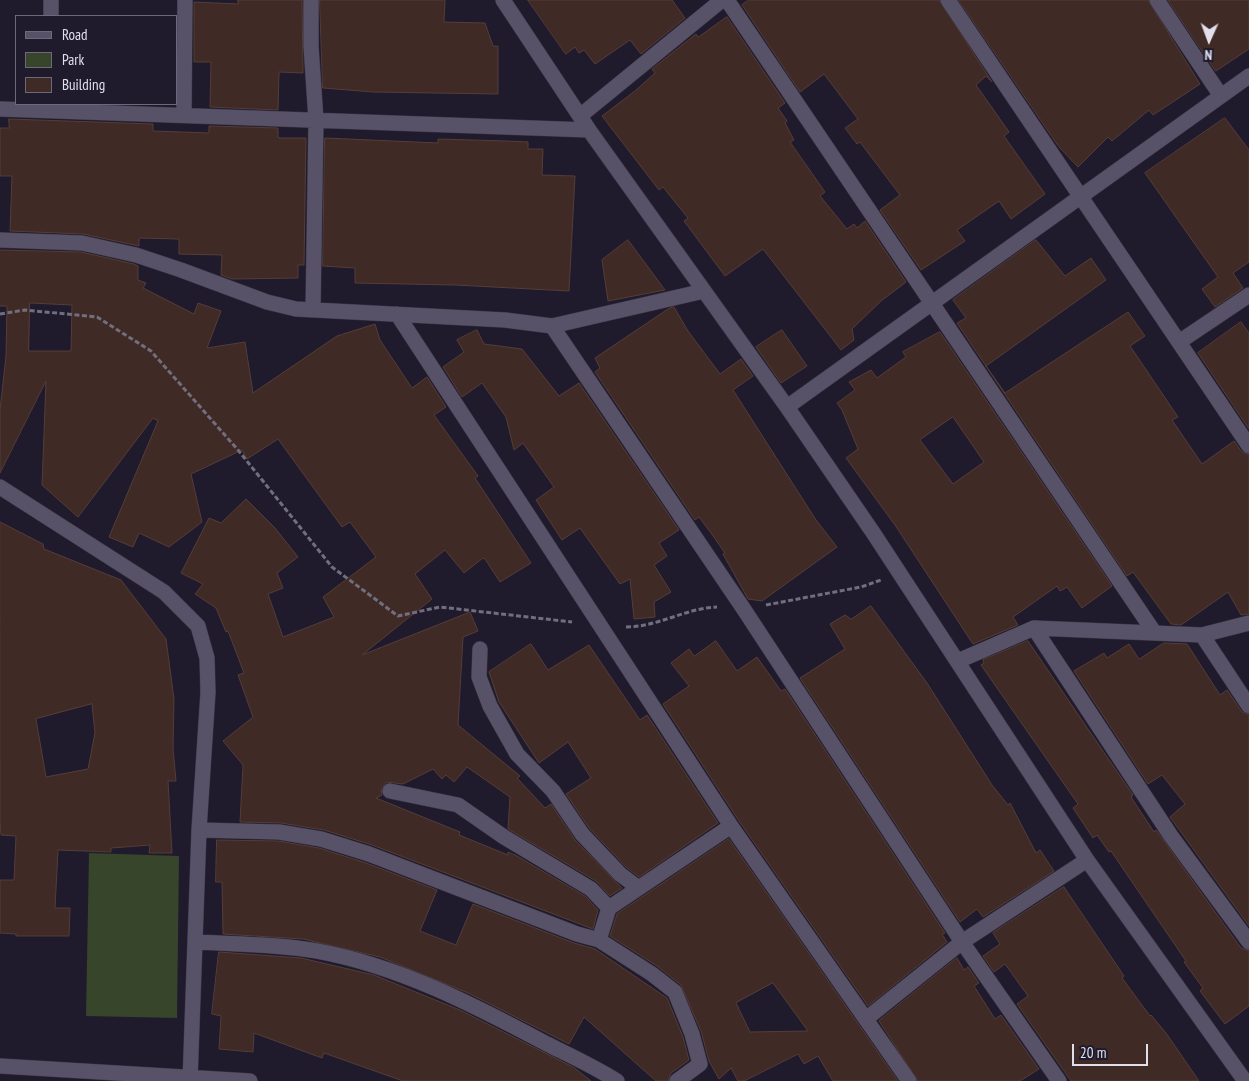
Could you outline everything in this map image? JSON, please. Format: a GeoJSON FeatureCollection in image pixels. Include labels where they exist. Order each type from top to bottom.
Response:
{"type":"FeatureCollection","features":[{"type":"Feature","properties":{"kind":"street"},"geometry":{"type":"LineString","coordinates":[[50,15],[51,0]]}},
{"type":"Feature","properties":{"kind":"street"},"geometry":{"type":"LineString","coordinates":[[184,115],[185,0]]}},
{"type":"Feature","properties":{"kind":"street"},"geometry":{"type":"LineString","coordinates":[[311,0],[311,46],[316,120],[313,310]]}},
{"type":"Feature","properties":{"kind":"street"},"geometry":{"type":"LineString","coordinates":[[503,0],[589,130],[787,407],[898,570],[1087,860],[1245,1081]]}},
{"type":"Feature","properties":{"kind":"street"},"geometry":{"type":"LineString","coordinates":[[580,116],[722,0]]}},
{"type":"Feature","properties":{"kind":"street"},"geometry":{"type":"LineString","coordinates":[[727,0],[1154,632]]}},
{"type":"Feature","properties":{"kind":"street"},"geometry":{"type":"LineString","coordinates":[[948,0],[1249,446]]}},
{"type":"Feature","properties":{"kind":"street"},"geometry":{"type":"LineString","coordinates":[[1157,0],[1221,96]]}},
{"type":"Feature","properties":{"kind":"street"},"geometry":{"type":"LineString","coordinates":[[787,407],[1249,76]]}},
{"type":"Feature","properties":{"kind":"street"},"geometry":{"type":"LineString","coordinates":[[0,109],[49,107],[184,115],[589,130]]}},
{"type":"Feature","properties":{"kind":"street"},"geometry":{"type":"LineString","coordinates":[[0,240],[82,243],[136,255],[267,302],[313,310],[397,314],[552,326],[704,290]]}},
{"type":"Feature","properties":{"kind":"street"},"geometry":{"type":"LineString","coordinates":[[1180,342],[1249,295]]}},
{"type":"Feature","properties":{"kind":"street"},"geometry":{"type":"LineString","coordinates":[[397,314],[731,826],[909,1081]]}},
{"type":"Feature","properties":{"kind":"street"},"geometry":{"type":"LineString","coordinates":[[552,326],[742,608],[962,942],[1059,1081]]}},
{"type":"Feature","properties":{"kind":"street"},"geometry":{"type":"LineString","coordinates":[[0,487],[164,592],[198,626],[207,658],[208,692],[199,830],[190,1080]]}},
{"type":"Feature","properties":{"kind":"street"},"geometry":{"type":"LineString","coordinates":[[958,660],[1034,628],[1202,635],[1249,623]]}},
{"type":"Feature","properties":{"kind":"street"},"geometry":{"type":"LineString","coordinates":[[1034,628],[1171,836],[1249,942]]}},
{"type":"Feature","properties":{"kind":"street"},"geometry":{"type":"LineString","coordinates":[[1202,635],[1249,706]]}},
{"type":"Feature","properties":{"kind":"street"},"geometry":{"type":"LineString","coordinates":[[480,648],[479,677],[490,706],[517,754],[553,792],[582,834],[620,874],[637,887]]}},
{"type":"Feature","properties":{"kind":"street"},"geometry":{"type":"LineString","coordinates":[[390,791],[458,805],[504,837],[591,889],[609,908]]}},
{"type":"Feature","properties":{"kind":"street"},"geometry":{"type":"LineString","coordinates":[[599,940],[609,908],[637,887],[731,826]]}},
{"type":"Feature","properties":{"kind":"street"},"geometry":{"type":"LineString","coordinates":[[199,830],[279,832],[321,839],[369,854],[577,934],[599,940],[652,974],[675,992],[692,1034],[700,1064],[677,1081]]}},
{"type":"Feature","properties":{"kind":"street"},"geometry":{"type":"LineString","coordinates":[[866,1019],[962,942],[1087,860]]}},
{"type":"Feature","properties":{"kind":"street"},"geometry":{"type":"LineString","coordinates":[[196,942],[256,944],[317,951],[390,970],[459,998],[589,1064],[617,1081]]}},
{"type":"Feature","properties":{"kind":"street"},"geometry":{"type":"LineString","coordinates":[[0,1066],[190,1080],[250,1081]]}},
{"type":"Feature","properties":{"kind":"path"},"geometry":{"type":"LineString","coordinates":[[0,314],[25,310],[97,317],[151,350],[238,450],[332,567],[398,616],[440,607],[599,625],[633,627],[703,608],[742,608],[861,587],[877,582],[898,570]]}},
{"type":"Feature","properties":{"kind":"green space"},"geometry":{"type":"Polygon","coordinates":[[[89,853],[179,856],[177,1018],[86,1016],[89,853]]]}},
{"type":"Feature","properties":{"kind":"building"},"geometry":{"type":"Polygon","coordinates":[[[238,0],[302,0],[303,73],[279,72],[278,110],[210,107],[211,62],[194,62],[194,2],[238,4],[238,0]]]}},
{"type":"Feature","properties":{"kind":"building"},"geometry":{"type":"Polygon","coordinates":[[[320,0],[445,0],[444,22],[485,23],[493,46],[498,46],[498,94],[373,92],[323,88],[320,0]]]}},
{"type":"Feature","properties":{"kind":"building"},"geometry":{"type":"Polygon","coordinates":[[[528,0],[672,0],[685,18],[641,54],[630,40],[595,64],[584,50],[579,53],[575,47],[566,54],[528,0]]]}},
{"type":"Feature","properties":{"kind":"building"},"geometry":{"type":"Polygon","coordinates":[[[749,0],[939,0],[992,82],[986,76],[976,85],[1009,132],[1004,136],[1045,194],[1011,219],[999,201],[957,230],[965,241],[921,270],[880,210],[900,195],[860,142],[857,144],[845,128],[858,119],[824,74],[800,92],[742,5],[749,0]]]}},
{"type":"Feature","properties":{"kind":"building"},"geometry":{"type":"Polygon","coordinates":[[[959,0],[1148,0],[1200,84],[1153,115],[1149,110],[1112,141],[1108,137],[1078,167],[1059,147],[959,0]]]}},
{"type":"Feature","properties":{"kind":"building"},"geometry":{"type":"Polygon","coordinates":[[[1168,0],[1249,0],[1249,49],[1216,71],[1168,0]]]}},
{"type":"Feature","properties":{"kind":"building"},"geometry":{"type":"Polygon","coordinates":[[[727,17],[785,103],[778,108],[787,121],[785,123],[794,140],[790,142],[825,192],[820,196],[847,229],[854,224],[857,228],[865,221],[906,282],[881,301],[852,329],[854,340],[841,350],[763,249],[725,276],[684,221],[688,218],[663,187],[659,190],[602,116],[635,91],[655,73],[652,69],[696,34],[698,37],[727,17]]]}},
{"type":"Feature","properties":{"kind":"building"},"geometry":{"type":"Polygon","coordinates":[[[1225,118],[1249,150],[1249,262],[1233,273],[1243,288],[1215,307],[1202,289],[1218,277],[1145,173],[1225,118]]]}},
{"type":"Feature","properties":{"kind":"building"},"geometry":{"type":"Polygon","coordinates":[[[9,119],[153,124],[153,131],[209,133],[209,126],[278,128],[278,137],[280,138],[306,138],[304,265],[298,265],[298,278],[232,279],[221,275],[222,255],[179,254],[179,239],[139,238],[139,246],[83,234],[10,231],[12,176],[0,176],[0,128],[9,128],[9,119]]]}},
{"type":"Feature","properties":{"kind":"building"},"geometry":{"type":"Polygon","coordinates":[[[325,138],[438,143],[438,139],[528,142],[528,149],[543,149],[542,175],[575,176],[569,291],[455,285],[355,283],[355,268],[323,266],[325,138]]]}},
{"type":"Feature","properties":{"kind":"building"},"geometry":{"type":"Polygon","coordinates":[[[628,240],[665,290],[608,301],[602,260],[628,240]]]}},
{"type":"Feature","properties":{"kind":"building"},"geometry":{"type":"Polygon","coordinates":[[[1036,240],[1065,276],[1091,258],[1106,280],[986,366],[1005,393],[1128,312],[1145,336],[1130,346],[1178,417],[1172,420],[1202,464],[1234,441],[1242,452],[1249,455],[1249,614],[1241,615],[1228,592],[1181,625],[1171,624],[1133,572],[1127,576],[957,323],[966,318],[953,300],[1036,240]]]}},
{"type":"Feature","properties":{"kind":"building"},"geometry":{"type":"Polygon","coordinates":[[[0,250],[81,252],[138,266],[138,280],[146,283],[143,288],[194,314],[198,303],[221,311],[207,348],[245,342],[253,393],[337,336],[375,324],[380,340],[412,388],[427,377],[446,407],[434,415],[478,476],[475,478],[531,563],[500,582],[485,559],[483,558],[464,573],[445,550],[415,574],[432,599],[362,655],[470,612],[478,631],[463,637],[458,725],[520,776],[517,778],[545,808],[551,804],[575,840],[622,888],[610,896],[596,881],[508,829],[510,797],[467,767],[454,782],[446,775],[442,779],[433,769],[403,784],[387,782],[381,789],[382,795],[376,798],[460,832],[459,835],[508,855],[508,852],[517,856],[585,896],[598,910],[593,929],[372,845],[324,830],[281,823],[240,822],[243,765],[223,741],[253,717],[238,675],[244,673],[228,631],[226,632],[216,608],[195,594],[203,584],[181,573],[209,518],[221,523],[246,499],[275,528],[298,557],[277,573],[283,588],[268,594],[283,637],[334,617],[323,597],[376,557],[350,522],[342,527],[278,439],[247,459],[242,450],[191,474],[202,522],[169,547],[139,533],[133,547],[109,537],[158,421],[153,418],[78,517],[42,485],[46,381],[0,473],[0,410],[6,356],[7,306],[0,306],[0,250]],[[30,303],[29,351],[71,351],[72,305],[30,303]]]}},
{"type":"Feature","properties":{"kind":"building"},"geometry":{"type":"Polygon","coordinates":[[[674,307],[688,331],[720,374],[741,359],[753,376],[733,390],[816,520],[837,547],[762,601],[748,599],[723,554],[725,553],[699,517],[695,520],[595,372],[600,368],[595,358],[668,309],[674,307]]]}},
{"type":"Feature","properties":{"kind":"building"},"geometry":{"type":"Polygon","coordinates":[[[1241,322],[1249,333],[1249,429],[1198,353],[1241,322]]]}},
{"type":"Feature","properties":{"kind":"building"},"geometry":{"type":"Polygon","coordinates":[[[477,330],[484,344],[522,349],[559,396],[579,383],[679,530],[659,543],[667,556],[654,565],[671,592],[654,602],[655,617],[634,619],[630,579],[620,584],[580,528],[562,540],[536,500],[554,487],[523,443],[514,450],[506,417],[482,383],[462,397],[443,367],[464,352],[457,340],[477,330]]]}},
{"type":"Feature","properties":{"kind":"building"},"geometry":{"type":"Polygon","coordinates":[[[782,330],[807,366],[781,383],[756,347],[782,330]]]}},
{"type":"Feature","properties":{"kind":"building"},"geometry":{"type":"Polygon","coordinates":[[[940,332],[1112,586],[1082,608],[1067,587],[1060,591],[1057,586],[1013,617],[1018,625],[973,644],[895,525],[846,458],[858,449],[842,410],[837,403],[855,390],[849,382],[871,370],[877,378],[906,357],[903,352],[940,332]],[[953,417],[920,440],[953,484],[984,462],[953,417]]]}},
{"type":"Feature","properties":{"kind":"building"},"geometry":{"type":"Polygon","coordinates":[[[0,522],[43,544],[44,549],[121,580],[166,639],[174,699],[173,749],[176,781],[168,781],[172,853],[149,853],[150,845],[111,848],[111,852],[58,850],[55,908],[70,908],[69,936],[16,936],[16,934],[0,933],[0,880],[14,880],[16,836],[1,835],[0,522]],[[92,704],[36,719],[46,777],[88,769],[95,733],[92,704]]]}},
{"type":"Feature","properties":{"kind":"building"},"geometry":{"type":"Polygon","coordinates":[[[871,606],[927,683],[992,785],[1008,805],[1010,803],[1036,853],[1040,850],[1054,871],[983,917],[977,909],[960,922],[800,678],[845,649],[830,624],[845,615],[851,619],[871,606]]]}},
{"type":"Feature","properties":{"kind":"building"},"geometry":{"type":"Polygon","coordinates":[[[716,641],[737,671],[757,657],[781,691],[785,689],[945,933],[942,934],[947,942],[868,1006],[739,821],[663,704],[689,686],[671,663],[689,649],[694,656],[716,641]]]}},
{"type":"Feature","properties":{"kind":"building"},"geometry":{"type":"Polygon","coordinates":[[[1028,641],[1133,795],[1131,797],[1154,832],[1156,830],[1241,948],[1249,951],[1249,1006],[1225,1024],[1200,991],[1203,988],[1184,962],[1186,961],[1111,851],[1109,852],[1097,835],[1093,838],[1073,808],[1078,804],[981,665],[984,663],[983,660],[1028,641]]]}},
{"type":"Feature","properties":{"kind":"building"},"geometry":{"type":"Polygon","coordinates":[[[1164,643],[1187,644],[1220,695],[1227,690],[1242,712],[1249,715],[1249,926],[1170,817],[1185,804],[1162,775],[1148,784],[1074,671],[1104,653],[1107,658],[1129,644],[1139,659],[1164,643]]]}},
{"type":"Feature","properties":{"kind":"building"},"geometry":{"type":"Polygon","coordinates":[[[531,644],[548,670],[589,645],[640,720],[647,715],[718,823],[639,877],[626,867],[589,828],[566,794],[591,778],[568,742],[539,763],[499,702],[489,672],[531,644]]]}},
{"type":"Feature","properties":{"kind":"building"},"geometry":{"type":"Polygon","coordinates":[[[729,839],[898,1081],[833,1081],[818,1056],[804,1064],[798,1054],[744,1081],[738,1081],[731,1068],[719,1079],[709,1061],[701,1031],[681,985],[657,966],[610,936],[617,914],[729,839]],[[773,983],[736,1003],[750,1032],[808,1031],[773,983]]]}},
{"type":"Feature","properties":{"kind":"building"},"geometry":{"type":"Polygon","coordinates":[[[217,840],[278,841],[319,848],[366,863],[437,890],[420,931],[456,945],[473,904],[574,943],[595,949],[667,998],[683,1037],[689,1060],[671,1073],[668,1081],[656,1081],[584,1017],[569,1044],[468,993],[380,957],[303,939],[223,934],[222,882],[216,882],[217,840]]]}},
{"type":"Feature","properties":{"kind":"building"},"geometry":{"type":"Polygon","coordinates":[[[1064,887],[1124,976],[1122,978],[1150,1016],[1166,1033],[1199,1081],[1071,1081],[1017,1004],[1028,996],[1005,964],[994,972],[983,956],[1000,944],[993,933],[1064,887]]]}},
{"type":"Feature","properties":{"kind":"building"},"geometry":{"type":"Polygon","coordinates":[[[219,952],[301,958],[374,975],[460,1010],[573,1067],[591,1081],[403,1081],[324,1053],[322,1058],[254,1033],[253,1052],[219,1049],[221,1016],[212,1014],[219,952]]]}},
{"type":"Feature","properties":{"kind":"building"},"geometry":{"type":"Polygon","coordinates":[[[957,958],[964,970],[968,967],[979,983],[974,986],[995,1019],[1001,1015],[1039,1069],[1020,1081],[918,1081],[879,1021],[957,958]]]}}]}
